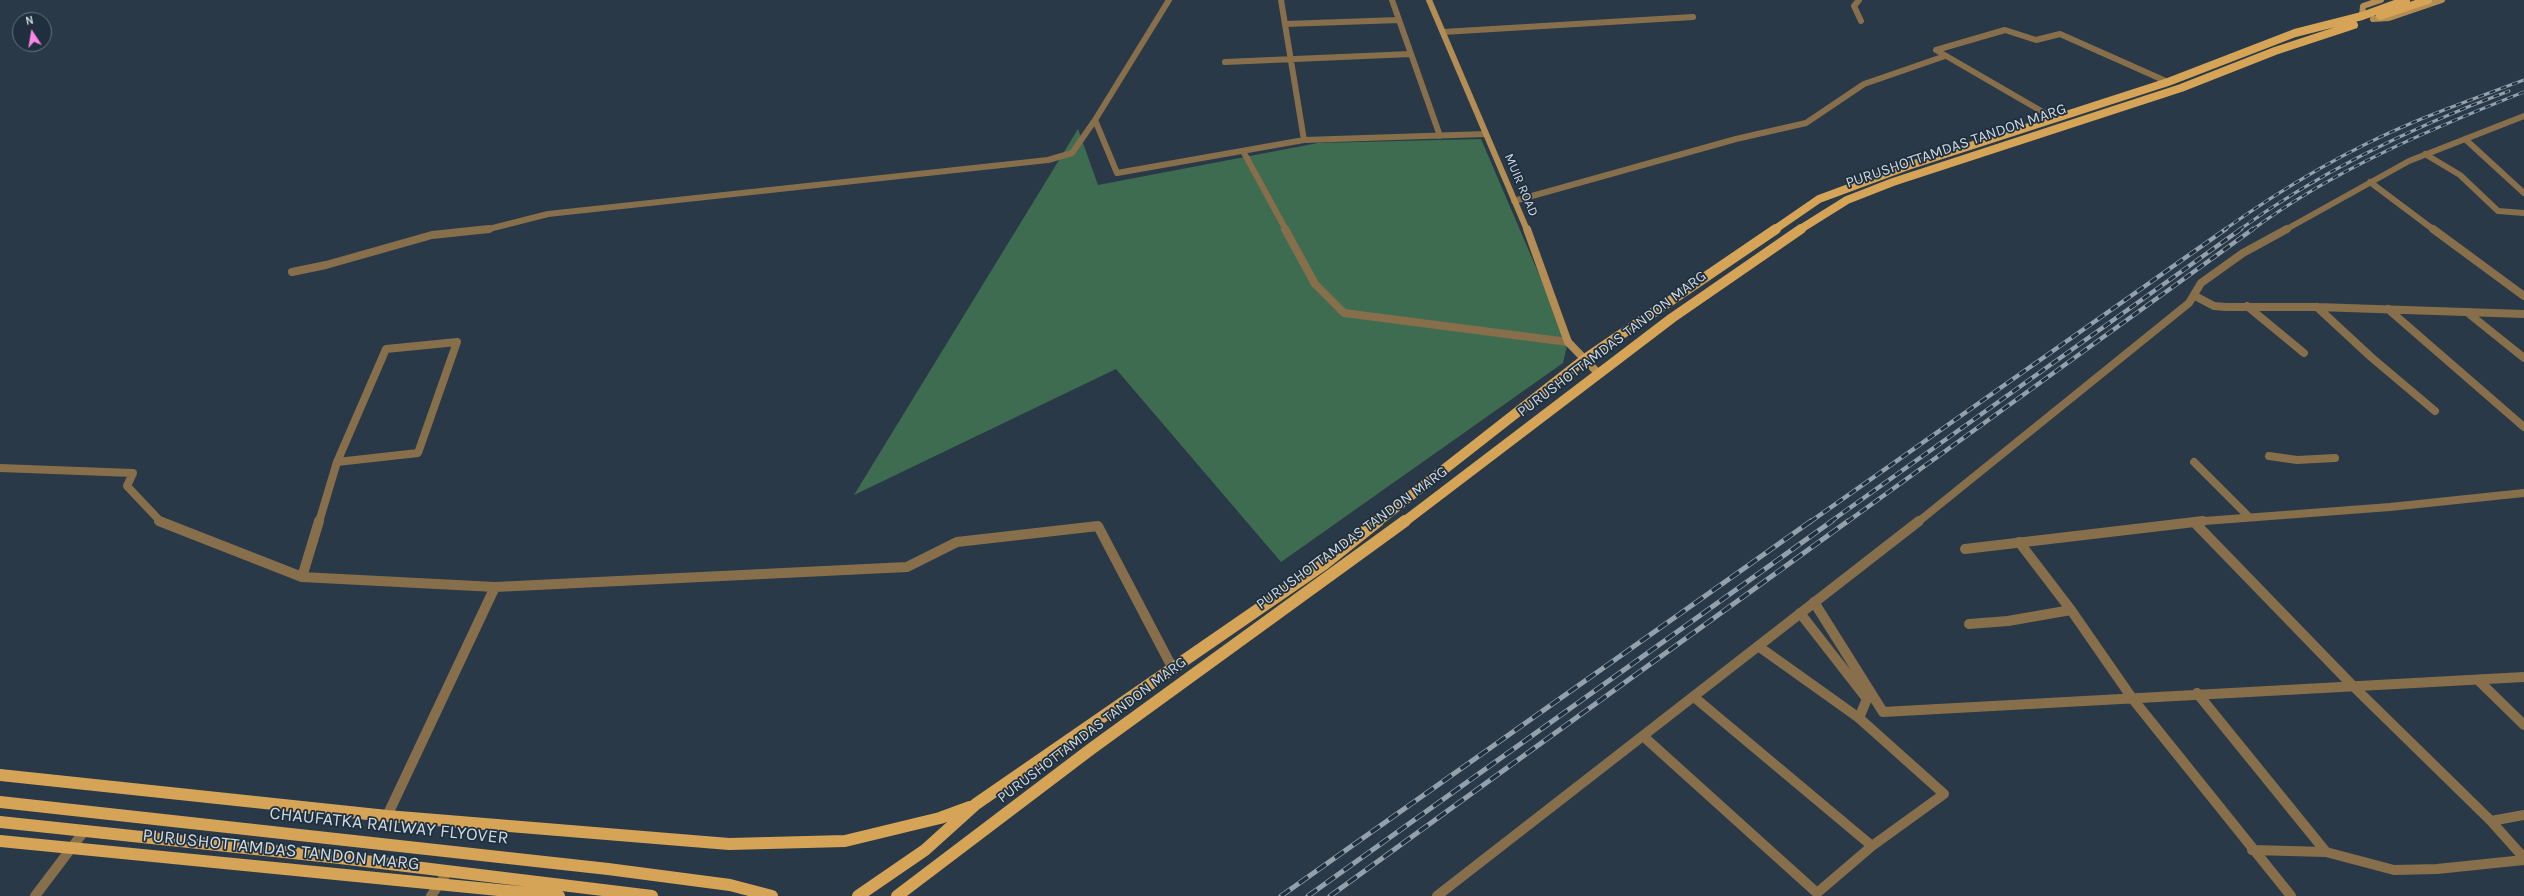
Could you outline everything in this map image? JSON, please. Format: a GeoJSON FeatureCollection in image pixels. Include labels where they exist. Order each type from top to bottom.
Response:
{"type":"FeatureCollection","features":[{"type":"Feature","properties":{"kind":"main road","name":"MUIR ROAD"},"geometry":{"type":"LineString","coordinates":[[1429,0],[1514,201],[1568,342],[1598,373]]}},
{"type":"Feature","properties":{"kind":"main road"},"geometry":{"type":"LineString","coordinates":[[2362,16],[2363,6],[2381,0]]}},
{"type":"Feature","properties":{"kind":"main road"},"geometry":{"type":"LineString","coordinates":[[858,896],[925,850],[976,804],[1172,667],[1324,564],[1585,359],[1819,199],[1874,178],[2168,82],[2295,33],[2362,16],[2406,0]]}},
{"type":"Feature","properties":{"kind":"main road"},"geometry":{"type":"LineString","coordinates":[[2373,19],[2428,0]]}},
{"type":"Feature","properties":{"kind":"main road","name":"PURUSHOTTAMDAS TANDON MARG"},"geometry":{"type":"LineString","coordinates":[[897,896],[1270,617],[1422,509],[1598,373],[1700,297],[1801,228],[1847,200],[1893,182],[2181,88],[2275,51],[2373,19],[2389,18],[2442,0]]}},
{"type":"Feature","properties":{"kind":"main road"},"geometry":{"type":"LineString","coordinates":[[0,774],[387,816],[729,844],[792,844],[845,841],[940,818],[976,804]]}},
{"type":"Feature","properties":{"kind":"main road","name":"CHAUFATKA RAILWAY FLYOVER"},"geometry":{"type":"LineString","coordinates":[[0,802],[260,829],[616,870],[730,885],[772,896]]}},
{"type":"Feature","properties":{"kind":"main road"},"geometry":{"type":"LineString","coordinates":[[0,822],[85,830],[448,871],[652,896]]}},
{"type":"Feature","properties":{"kind":"main road","name":"PURUSHOTTAMDAS TANDON MARG"},"geometry":{"type":"LineString","coordinates":[[0,841],[559,896]]}},
{"type":"Feature","properties":{"kind":"street"},"geometry":{"type":"LineString","coordinates":[[292,272],[326,265],[432,235],[453,231],[479,231],[548,214],[1048,160],[1072,153],[1095,120],[1169,0]]}},
{"type":"Feature","properties":{"kind":"street"},"geometry":{"type":"LineString","coordinates":[[1281,0],[1304,140]]}},
{"type":"Feature","properties":{"kind":"street"},"geometry":{"type":"LineString","coordinates":[[1392,0],[1440,136]]}},
{"type":"Feature","properties":{"kind":"street"},"geometry":{"type":"LineString","coordinates":[[1859,0],[1854,6],[1861,21]]}},
{"type":"Feature","properties":{"kind":"street"},"geometry":{"type":"LineString","coordinates":[[1443,32],[1693,17]]}},
{"type":"Feature","properties":{"kind":"street"},"geometry":{"type":"LineString","coordinates":[[1285,24],[1399,20]]}},
{"type":"Feature","properties":{"kind":"street"},"geometry":{"type":"LineString","coordinates":[[2055,119],[1936,50],[2005,30],[2036,40],[2060,34],[2168,82]]}},
{"type":"Feature","properties":{"kind":"street"},"geometry":{"type":"LineString","coordinates":[[1225,62],[1411,54]]}},
{"type":"Feature","properties":{"kind":"street"},"geometry":{"type":"LineString","coordinates":[[1514,201],[1717,146],[1736,139],[1770,133],[1781,128],[1806,123],[1864,84],[1946,56]]}},
{"type":"Feature","properties":{"kind":"street"},"geometry":{"type":"LineString","coordinates":[[1437,896],[1694,697],[2056,413],[2189,303],[2195,296],[2201,283],[2243,252],[2409,160],[2524,116]]}},
{"type":"Feature","properties":{"kind":"street"},"geometry":{"type":"LineString","coordinates":[[1095,120],[1117,173],[1304,140],[1486,134]]}},
{"type":"Feature","properties":{"kind":"street"},"geometry":{"type":"LineString","coordinates":[[2465,139],[2524,193]]}},
{"type":"Feature","properties":{"kind":"street"},"geometry":{"type":"LineString","coordinates":[[1243,151],[1315,284],[1344,313],[1568,342]]}},
{"type":"Feature","properties":{"kind":"street"},"geometry":{"type":"LineString","coordinates":[[2425,154],[2460,175],[2498,211],[2524,213]]}},
{"type":"Feature","properties":{"kind":"street"},"geometry":{"type":"LineString","coordinates":[[2370,182],[2524,296]]}},
{"type":"Feature","properties":{"kind":"street"},"geometry":{"type":"LineString","coordinates":[[2195,296],[2214,306],[2317,307],[2524,314]]}},
{"type":"Feature","properties":{"kind":"street"},"geometry":{"type":"LineString","coordinates":[[2248,306],[2304,353]]}},
{"type":"Feature","properties":{"kind":"street"},"geometry":{"type":"LineString","coordinates":[[2317,307],[2371,357],[2435,411]]}},
{"type":"Feature","properties":{"kind":"street"},"geometry":{"type":"LineString","coordinates":[[2388,309],[2524,427]]}},
{"type":"Feature","properties":{"kind":"street"},"geometry":{"type":"LineString","coordinates":[[2468,313],[2524,358]]}},
{"type":"Feature","properties":{"kind":"street"},"geometry":{"type":"LineString","coordinates":[[302,578],[337,462],[386,350],[457,342],[418,453],[337,462]]}},
{"type":"Feature","properties":{"kind":"street"},"geometry":{"type":"LineString","coordinates":[[2269,456],[2297,460],[2335,458]]}},
{"type":"Feature","properties":{"kind":"street"},"geometry":{"type":"LineString","coordinates":[[2194,462],[2248,516]]}},
{"type":"Feature","properties":{"kind":"street"},"geometry":{"type":"LineString","coordinates":[[0,468],[133,474],[127,486],[158,520],[302,578],[495,587],[907,567],[957,542],[1098,526],[1172,667]]}},
{"type":"Feature","properties":{"kind":"street"},"geometry":{"type":"LineString","coordinates":[[1965,549],[2248,516],[2390,507],[2490,495],[2524,493]]}},
{"type":"Feature","properties":{"kind":"street"},"geometry":{"type":"LineString","coordinates":[[2194,522],[2352,685],[2491,821],[2524,859]]}},
{"type":"Feature","properties":{"kind":"street"},"geometry":{"type":"LineString","coordinates":[[2019,542],[2071,610],[2132,698],[2252,850],[2291,896]]}},
{"type":"Feature","properties":{"kind":"street"},"geometry":{"type":"LineString","coordinates":[[387,816],[495,587]]}},
{"type":"Feature","properties":{"kind":"street"},"geometry":{"type":"LineString","coordinates":[[1814,602],[1883,712],[2198,693],[2524,677]]}},
{"type":"Feature","properties":{"kind":"street"},"geometry":{"type":"LineString","coordinates":[[1969,624],[2008,621],[2071,610]]}},
{"type":"Feature","properties":{"kind":"street"},"geometry":{"type":"LineString","coordinates":[[1800,613],[1867,699],[1860,718]]}},
{"type":"Feature","properties":{"kind":"street"},"geometry":{"type":"LineString","coordinates":[[1643,736],[1817,893],[1872,846],[1944,794],[1860,718],[1758,646]]}},
{"type":"Feature","properties":{"kind":"street"},"geometry":{"type":"LineString","coordinates":[[2478,680],[2524,725]]}},
{"type":"Feature","properties":{"kind":"street"},"geometry":{"type":"LineString","coordinates":[[2198,693],[2326,852]]}},
{"type":"Feature","properties":{"kind":"street"},"geometry":{"type":"LineString","coordinates":[[1694,697],[1872,846]]}},
{"type":"Feature","properties":{"kind":"street"},"geometry":{"type":"LineString","coordinates":[[2491,821],[2524,815]]}},
{"type":"Feature","properties":{"kind":"street"},"geometry":{"type":"LineString","coordinates":[[35,896],[85,830]]}},
{"type":"Feature","properties":{"kind":"street"},"geometry":{"type":"LineString","coordinates":[[2252,850],[2326,852],[2394,870],[2437,869],[2524,859]]}},
{"type":"Feature","properties":{"kind":"street"},"geometry":{"type":"LineString","coordinates":[[431,896],[438,883],[448,871]]}},
{"type":"Feature","properties":{"kind":"green space"},"geometry":{"type":"Polygon","coordinates":[[[1078,129],[1098,185],[1318,143],[1481,139],[1568,342],[1563,363],[1281,562],[1116,369],[854,495],[1078,129]]]}},
{"type":"Feature","properties":{"kind":"railway"},"geometry":{"type":"LineString","coordinates":[[2224,230],[2269,199],[2340,157],[2428,116],[2524,80]]}},
{"type":"Feature","properties":{"kind":"railway"},"geometry":{"type":"LineString","coordinates":[[2239,230],[2303,188],[2336,169],[2439,119],[2509,91]]}},
{"type":"Feature","properties":{"kind":"railway"},"geometry":{"type":"LineString","coordinates":[[2252,230],[2316,188],[2384,152],[2418,136],[2524,92]]}},
{"type":"Feature","properties":{"kind":"railway"},"geometry":{"type":"LineString","coordinates":[[1810,522],[2226,229]]}},
{"type":"Feature","properties":{"kind":"railway"},"geometry":{"type":"LineString","coordinates":[[1830,522],[2241,229]]}},
{"type":"Feature","properties":{"kind":"railway"},"geometry":{"type":"LineString","coordinates":[[1847,522],[2253,229]]}},
{"type":"Feature","properties":{"kind":"railway"},"geometry":{"type":"LineString","coordinates":[[1281,896],[1811,521]]}},
{"type":"Feature","properties":{"kind":"railway"},"geometry":{"type":"LineString","coordinates":[[1308,896],[1832,521]]}},
{"type":"Feature","properties":{"kind":"railway"},"geometry":{"type":"LineString","coordinates":[[1330,896],[1848,521]]}}]}
